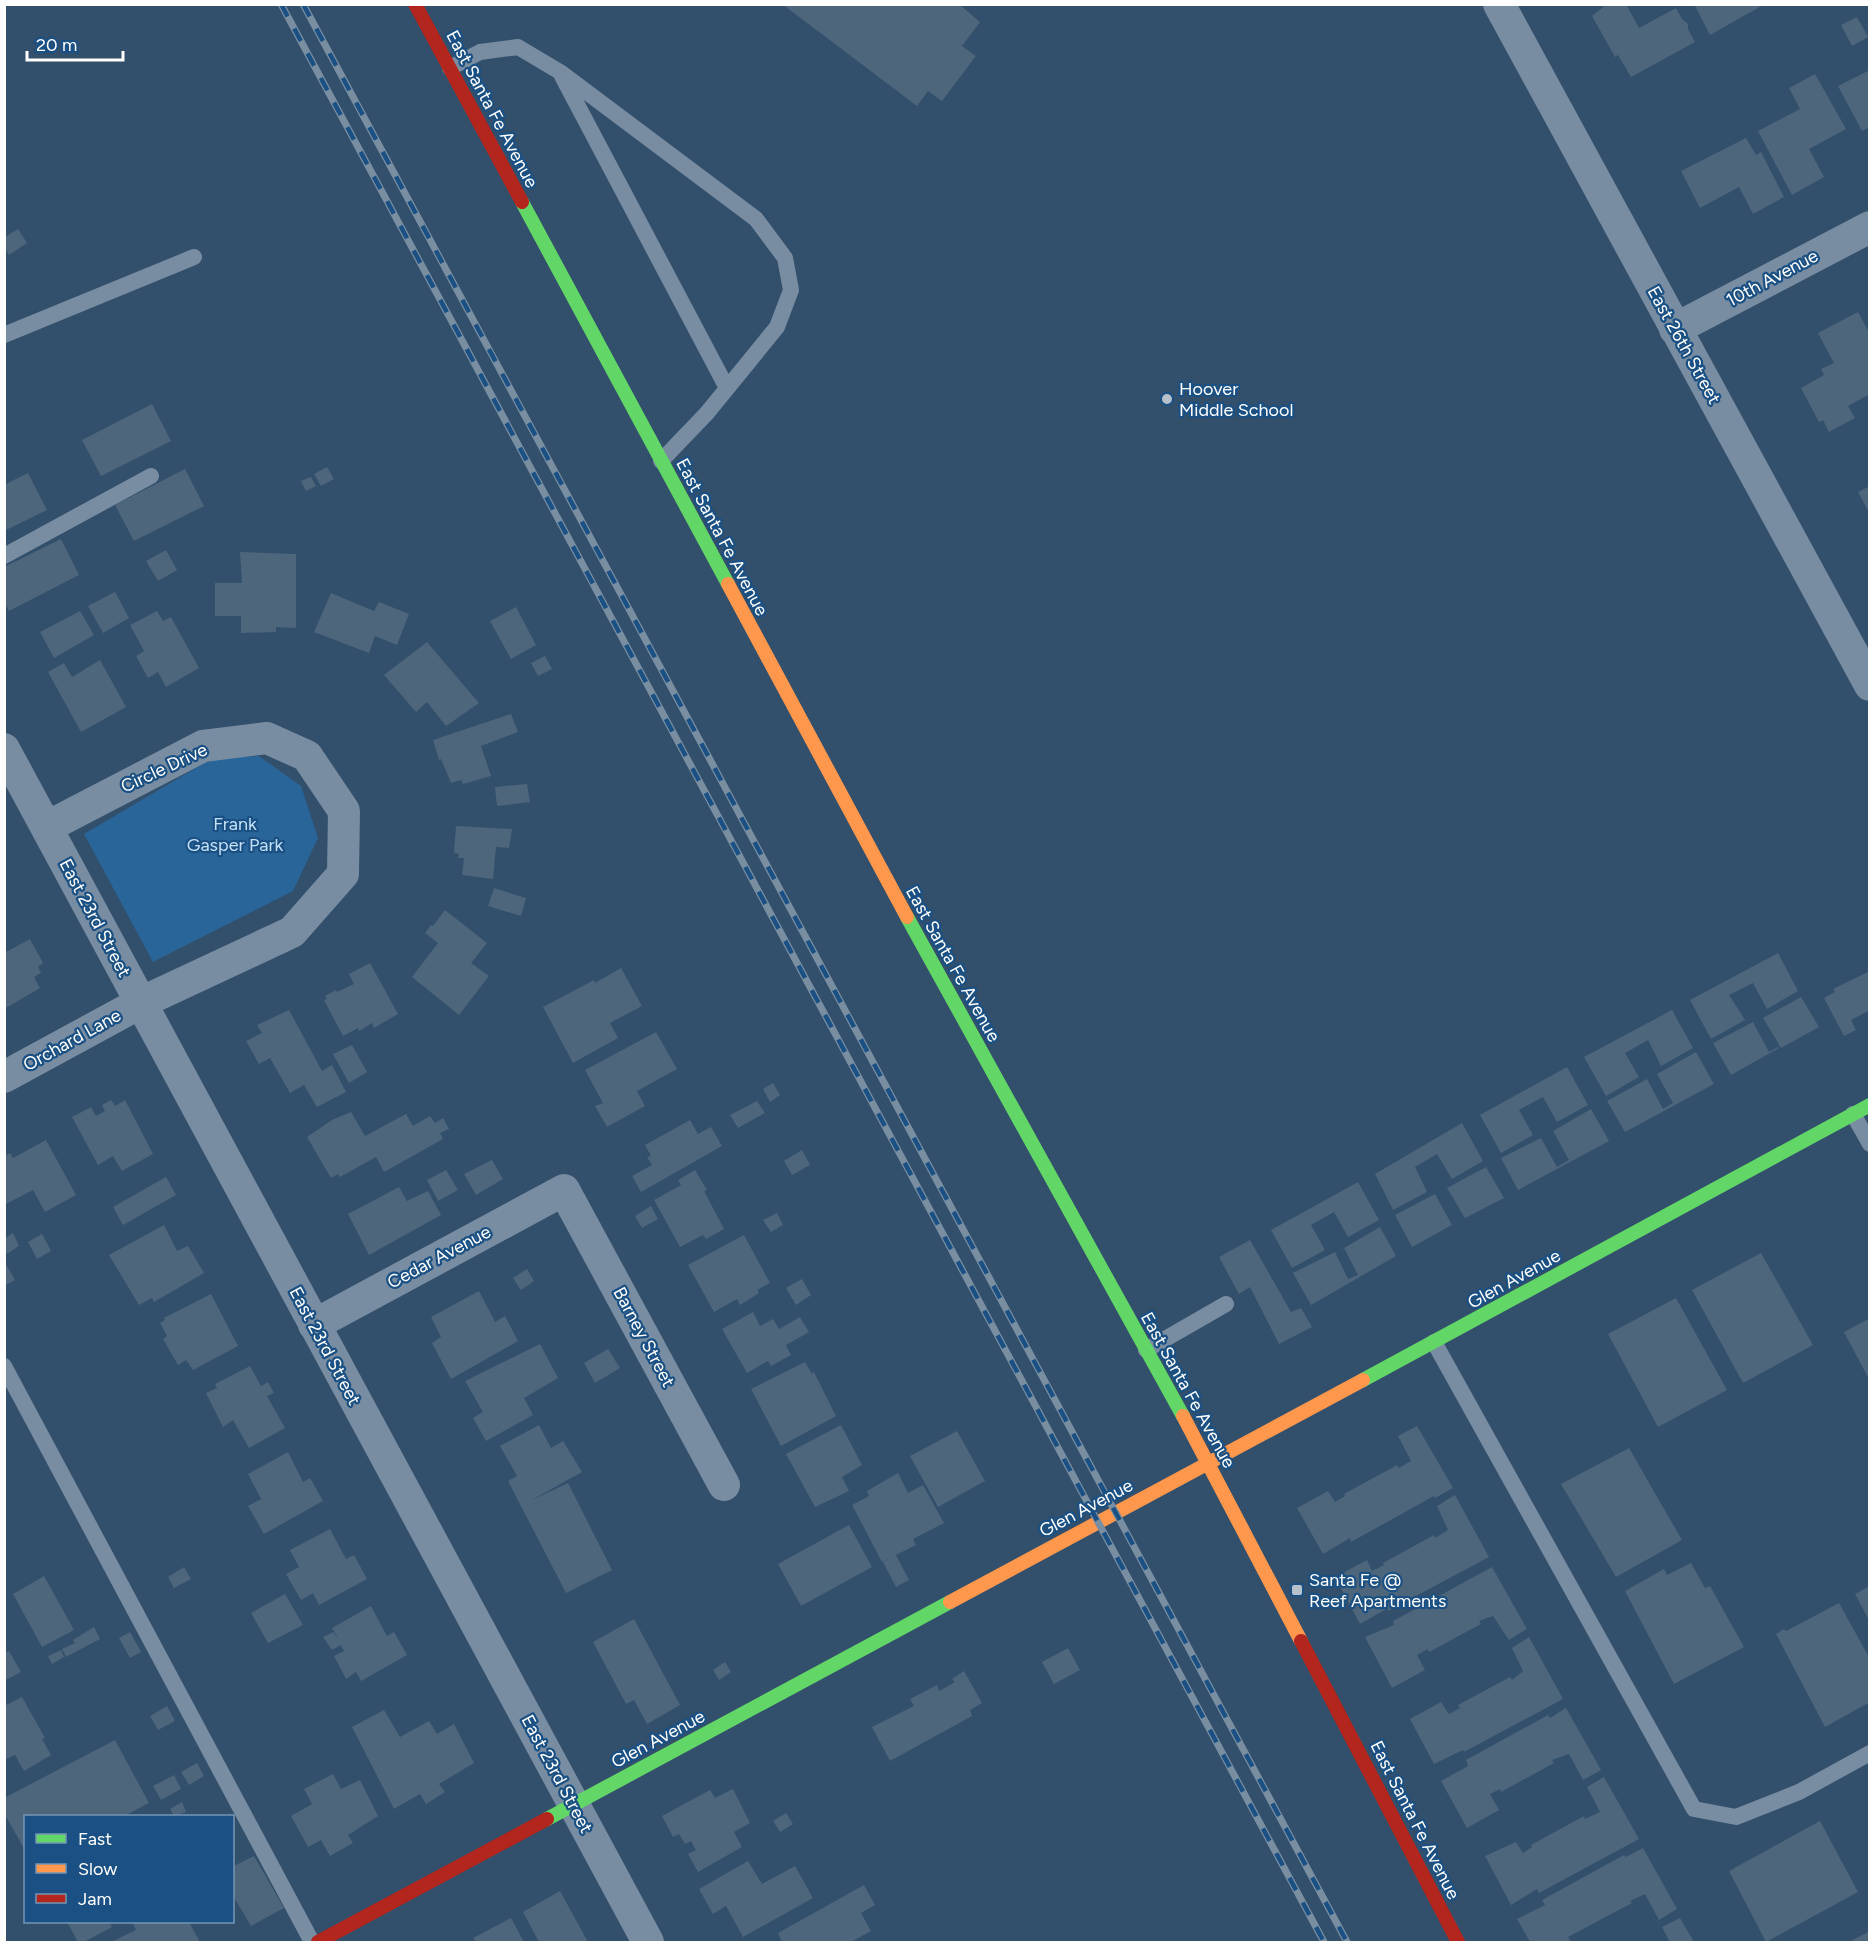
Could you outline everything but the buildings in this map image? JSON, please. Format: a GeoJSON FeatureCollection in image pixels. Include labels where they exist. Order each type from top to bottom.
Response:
{"type":"FeatureCollection","features":[{"type":"Feature","properties":{"kind":"street","name":"East Santa Fe Avenue"},"geometry":{"type":"LineString","coordinates":[[415,4],[914,930],[1209,1462],[1458,1942]]}},
{"type":"Feature","properties":{"kind":"street","name":"East 26th Street"},"geometry":{"type":"LineString","coordinates":[[1499,4],[1676,329],[1861,650],[1869,685]]}},
{"type":"Feature","properties":{"kind":"street","name":"10th Avenue"},"geometry":{"type":"LineString","coordinates":[[1676,329],[1869,227]]}},
{"type":"Feature","properties":{"kind":"street","name":"Circle Drive"},"geometry":{"type":"LineString","coordinates":[[47,827],[202,746],[267,738],[307,756],[344,811],[343,874],[292,932],[140,1004]]}},
{"type":"Feature","properties":{"kind":"street","name":"East 23rd Street"},"geometry":{"type":"LineString","coordinates":[[4,750],[648,1942]]}},
{"type":"Feature","properties":{"kind":"street","name":"Orchard Lane"},"geometry":{"type":"LineString","coordinates":[[4,1077],[140,1004]]}},
{"type":"Feature","properties":{"kind":"street","name":"Glen Avenue"},"geometry":{"type":"LineString","coordinates":[[318,1942],[1434,1342],[1869,1105]]}},
{"type":"Feature","properties":{"kind":"street","name":"Cedar Avenue"},"geometry":{"type":"LineString","coordinates":[[314,1325],[564,1190]]}},
{"type":"Feature","properties":{"kind":"street","name":"Barney Street"},"geometry":{"type":"LineString","coordinates":[[564,1190],[724,1485]]}},
{"type":"Feature","properties":{"kind":"lane"},"geometry":{"type":"LineString","coordinates":[[450,68],[480,52],[518,47],[560,72],[756,219],[785,258],[791,290],[777,327],[706,413],[661,461]]}},
{"type":"Feature","properties":{"kind":"lane"},"geometry":{"type":"LineString","coordinates":[[560,72],[727,388]]}},
{"type":"Feature","properties":{"kind":"lane"},"geometry":{"type":"LineString","coordinates":[[4,335],[194,257]]}},
{"type":"Feature","properties":{"kind":"lane"},"geometry":{"type":"LineString","coordinates":[[4,556],[151,476]]}},
{"type":"Feature","properties":{"kind":"lane"},"geometry":{"type":"LineString","coordinates":[[1853,1114],[1869,1144]]}},
{"type":"Feature","properties":{"kind":"lane"},"geometry":{"type":"LineString","coordinates":[[1146,1350],[1226,1304]]}},
{"type":"Feature","properties":{"kind":"lane"},"geometry":{"type":"LineString","coordinates":[[1434,1342],[1694,1809],[1736,1817],[1799,1792],[1869,1753]]}},
{"type":"Feature","properties":{"kind":"lane"},"geometry":{"type":"LineString","coordinates":[[4,1366],[312,1942]]}},
{"type":"Feature","properties":{"kind":"green space","name":"Frank Gasper Park"},"geometry":{"type":"Polygon","coordinates":[[[259,756],[301,786],[318,838],[293,891],[153,962],[84,834],[213,758],[259,756]]]}},
{"type":"Feature","properties":{"kind":"railway"},"geometry":{"type":"LineString","coordinates":[[281,4],[1324,1942]]}},
{"type":"Feature","properties":{"kind":"railway"},"geometry":{"type":"LineString","coordinates":[[303,4],[1347,1942]]}},
{"type":"Feature","properties":{"kind":"traffic: fast"},"geometry":{"type":"LineString","coordinates":[[522,202],[728,584]]}},
{"type":"Feature","properties":{"kind":"traffic: fast"},"geometry":{"type":"LineString","coordinates":[[907,917],[1183,1416]]}},
{"type":"Feature","properties":{"kind":"traffic: fast"},"geometry":{"type":"LineString","coordinates":[[1363,1380],[1870,1105]]}},
{"type":"Feature","properties":{"kind":"traffic: fast"},"geometry":{"type":"LineString","coordinates":[[547,1819],[950,1602]]}},
{"type":"Feature","properties":{"kind":"traffic: slow"},"geometry":{"type":"LineString","coordinates":[[728,584],[907,917]]}},
{"type":"Feature","properties":{"kind":"traffic: slow"},"geometry":{"type":"LineString","coordinates":[[950,1602],[1363,1380]]}},
{"type":"Feature","properties":{"kind":"traffic: slow"},"geometry":{"type":"LineString","coordinates":[[1183,1416],[1301,1641]]}},
{"type":"Feature","properties":{"kind":"traffic: jam"},"geometry":{"type":"LineString","coordinates":[[415,4],[522,202]]}},
{"type":"Feature","properties":{"kind":"traffic: jam"},"geometry":{"type":"LineString","coordinates":[[1301,1641],[1458,1942]]}},
{"type":"Feature","properties":{"kind":"traffic: jam"},"geometry":{"type":"LineString","coordinates":[[318,1942],[547,1819]]}},
{"type":"Feature","properties":{"kind":"place","name":"Hoover Middle School"},"geometry":{"type":"Point","coordinates":[1167,399]}},
{"type":"Feature","properties":{"kind":"place","name":"Santa Fe @ Reef Apartments"},"geometry":{"type":"Point","coordinates":[1297,1590]}}]}
